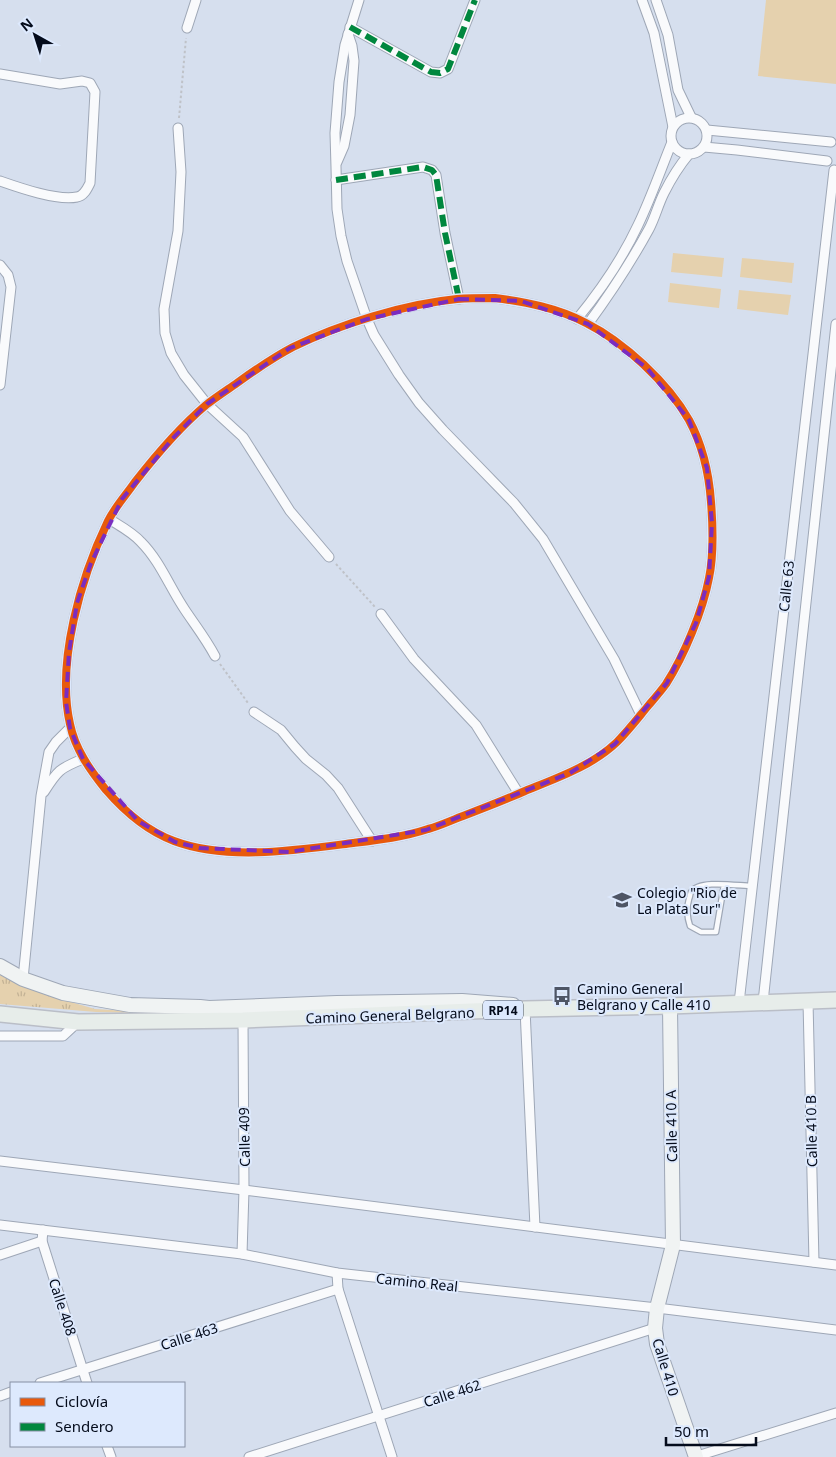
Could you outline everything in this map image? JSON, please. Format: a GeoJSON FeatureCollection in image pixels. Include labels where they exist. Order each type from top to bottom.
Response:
{"type":"FeatureCollection","features":[{"type":"Feature","properties":{"kind":"main road","name":"Camino General Belgrano"},"geometry":{"type":"LineString","coordinates":[[2,1014],[78,1022],[212,1014],[243,1020],[836,1000]]}},
{"type":"Feature","properties":{"kind":"street"},"geometry":{"type":"LineString","coordinates":[[187,28],[196,0]]}},
{"type":"Feature","properties":{"kind":"street"},"geometry":{"type":"LineString","coordinates":[[359,0],[349,31],[338,82],[335,133],[336,180],[337,209],[347,261],[367,319],[374,335],[419,403],[514,503],[543,539],[614,659],[641,715]]}},
{"type":"Feature","properties":{"kind":"street"},"geometry":{"type":"LineString","coordinates":[[349,31],[431,72],[440,73],[448,68],[475,0]]}},
{"type":"Feature","properties":{"kind":"street"},"geometry":{"type":"LineString","coordinates":[[642,0],[654,33],[673,127],[672,142],[679,151],[689,154],[695,154],[704,147],[708,136],[707,130],[701,121],[690,117],[680,120],[673,127]]}},
{"type":"Feature","properties":{"kind":"street"},"geometry":{"type":"LineString","coordinates":[[656,0],[668,35],[678,90],[690,117]]}},
{"type":"Feature","properties":{"kind":"street"},"geometry":{"type":"LineString","coordinates":[[336,166],[344,146],[350,115],[354,61],[349,31]]}},
{"type":"Feature","properties":{"kind":"street"},"geometry":{"type":"LineString","coordinates":[[0,74],[60,84],[82,81],[90,83],[95,92],[90,183],[86,192],[79,197],[61,196],[32,192],[0,181]]}},
{"type":"Feature","properties":{"kind":"street"},"geometry":{"type":"LineString","coordinates":[[178,128],[181,172],[178,230],[164,309],[165,332],[171,353],[184,375],[207,404],[243,437],[290,511],[329,557]]}},
{"type":"Feature","properties":{"kind":"street"},"geometry":{"type":"LineString","coordinates":[[707,130],[834,140]]}},
{"type":"Feature","properties":{"kind":"street"},"geometry":{"type":"LineString","coordinates":[[834,140],[826,151],[827,160],[835,170]]}},
{"type":"Feature","properties":{"kind":"street"},"geometry":{"type":"LineString","coordinates":[[577,319],[602,288],[627,246],[638,225],[672,142]]}},
{"type":"Feature","properties":{"kind":"street"},"geometry":{"type":"LineString","coordinates":[[704,147],[827,160]]}},
{"type":"Feature","properties":{"kind":"street"},"geometry":{"type":"LineString","coordinates":[[588,324],[631,260],[650,228],[671,181],[689,154]]}},
{"type":"Feature","properties":{"kind":"street"},"geometry":{"type":"LineString","coordinates":[[336,180],[423,167],[432,170],[436,176],[459,298]]}},
{"type":"Feature","properties":{"kind":"street","name":"Calle 63"},"geometry":{"type":"LineString","coordinates":[[739,1003],[835,170]]}},
{"type":"Feature","properties":{"kind":"street"},"geometry":{"type":"LineString","coordinates":[[0,265],[8,275],[11,287],[0,385]]}},
{"type":"Feature","properties":{"kind":"street"},"geometry":{"type":"LineString","coordinates":[[459,298],[495,298],[521,301],[557,311],[588,324],[647,368],[671,394],[689,420],[707,468],[712,523],[709,577],[696,622],[667,683],[641,715],[615,744],[570,773],[426,830],[372,841],[289,852],[237,852],[200,848],[175,842],[138,821],[117,803],[83,759],[70,728],[66,702],[69,652],[77,603],[91,563],[110,519],[122,499],[146,468],[207,404],[290,348],[332,330],[367,319],[414,306],[459,298]]}},
{"type":"Feature","properties":{"kind":"street","name":"Calle 63"},"geometry":{"type":"LineString","coordinates":[[763,1002],[836,324]]}},
{"type":"Feature","properties":{"kind":"street"},"geometry":{"type":"LineString","coordinates":[[110,519],[142,542],[162,571],[184,609],[208,642],[214,656]]}},
{"type":"Feature","properties":{"kind":"street"},"geometry":{"type":"LineString","coordinates":[[382,614],[414,659],[476,725],[519,794]]}},
{"type":"Feature","properties":{"kind":"street"},"geometry":{"type":"LineString","coordinates":[[254,712],[281,730],[306,759],[326,775],[338,788],[372,841]]}},
{"type":"Feature","properties":{"kind":"street"},"geometry":{"type":"LineString","coordinates":[[23,979],[41,796],[49,752],[70,728]]}},
{"type":"Feature","properties":{"kind":"street"},"geometry":{"type":"LineString","coordinates":[[41,796],[55,775],[66,766],[83,759]]}},
{"type":"Feature","properties":{"kind":"street"},"geometry":{"type":"LineString","coordinates":[[0,966],[23,979],[63,994],[212,1014],[327,1003],[462,1001],[511,1004],[525,1009],[535,1228]]}},
{"type":"Feature","properties":{"kind":"street","name":"Calle 410 B"},"geometry":{"type":"LineString","coordinates":[[808,1001],[814,1262]]}},
{"type":"Feature","properties":{"kind":"street","name":"Calle 410 A"},"geometry":{"type":"LineString","coordinates":[[670,1006],[673,1245]]}},
{"type":"Feature","properties":{"kind":"street","name":"Calle 409"},"geometry":{"type":"LineString","coordinates":[[242,1254],[244,1190],[243,1020]]}},
{"type":"Feature","properties":{"kind":"street"},"geometry":{"type":"LineString","coordinates":[[0,1036],[63,1036],[78,1022]]}},
{"type":"Feature","properties":{"kind":"street"},"geometry":{"type":"LineString","coordinates":[[0,1161],[836,1265]]}},
{"type":"Feature","properties":{"kind":"street","name":"Camino Real"},"geometry":{"type":"LineString","coordinates":[[0,1224],[242,1254],[337,1273],[657,1308],[836,1330]]}},
{"type":"Feature","properties":{"kind":"street","name":"Calle 408"},"geometry":{"type":"LineString","coordinates":[[43,1230],[42,1241],[87,1382]]}},
{"type":"Feature","properties":{"kind":"street"},"geometry":{"type":"LineString","coordinates":[[0,1255],[42,1241]]}},
{"type":"Feature","properties":{"kind":"street","name":"Calle 410"},"geometry":{"type":"LineString","coordinates":[[673,1245],[657,1308],[655,1328],[657,1344],[695,1457]]}},
{"type":"Feature","properties":{"kind":"street"},"geometry":{"type":"LineString","coordinates":[[337,1273],[338,1288],[392,1457]]}},
{"type":"Feature","properties":{"kind":"street","name":"Calle 463"},"geometry":{"type":"LineString","coordinates":[[43,1382],[338,1288]]}},
{"type":"Feature","properties":{"kind":"street","name":"Calle 462"},"geometry":{"type":"LineString","coordinates":[[249,1457],[655,1328]]}},
{"type":"Feature","properties":{"kind":"street"},"geometry":{"type":"LineString","coordinates":[[695,1457],[836,1413]]}},
{"type":"Feature","properties":{"kind":"lane"},"geometry":{"type":"LineString","coordinates":[[724,885],[716,932],[701,932],[690,926],[687,906],[691,891],[700,885],[724,885],[752,886]]}},
{"type":"Feature","properties":{"kind":"path"},"geometry":{"type":"LineString","coordinates":[[178,128],[187,28]]}},
{"type":"Feature","properties":{"kind":"path"},"geometry":{"type":"LineString","coordinates":[[329,557],[382,614]]}},
{"type":"Feature","properties":{"kind":"path"},"geometry":{"type":"LineString","coordinates":[[214,656],[254,712]]}},
{"type":"Feature","properties":{"kind":"highlighted area"},"geometry":{"type":"Polygon","coordinates":[[[459,299],[521,301],[588,324],[647,368],[689,420],[707,468],[712,523],[709,577],[696,623],[667,683],[615,744],[570,773],[426,830],[289,852],[200,848],[175,842],[138,821],[83,759],[70,728],[66,702],[69,652],[77,603],[91,563],[122,499],[174,437],[207,404],[290,348],[367,319],[459,299]]]}},
{"type":"Feature","properties":{"kind":"green space"},"geometry":{"type":"Polygon","coordinates":[[[766,0],[836,0],[836,84],[758,76],[766,0]]]}},
{"type":"Feature","properties":{"kind":"green space"},"geometry":{"type":"Polygon","coordinates":[[[673,253],[724,258],[722,277],[671,272],[673,253]]]}},
{"type":"Feature","properties":{"kind":"green space"},"geometry":{"type":"Polygon","coordinates":[[[742,258],[794,263],[792,283],[740,277],[742,258]]]}},
{"type":"Feature","properties":{"kind":"green space"},"geometry":{"type":"Polygon","coordinates":[[[670,283],[721,289],[719,308],[668,302],[670,283]]]}},
{"type":"Feature","properties":{"kind":"green space"},"geometry":{"type":"Polygon","coordinates":[[[739,290],[791,295],[788,315],[737,309],[739,290]]]}},
{"type":"Feature","properties":{"kind":"green space"},"geometry":{"type":"Polygon","coordinates":[[[0,975],[47,995],[95,1009],[178,1014],[96,1012],[0,1004],[0,975]]]}},
{"type":"Feature","properties":{"kind":"marked path"},"geometry":{"type":"LineString","coordinates":[[350,27],[431,72],[440,73],[448,69],[475,0]]}},
{"type":"Feature","properties":{"kind":"marked path"},"geometry":{"type":"LineString","coordinates":[[336,180],[423,167],[432,170],[436,175],[445,233],[459,299]]}},
{"type":"Feature","properties":{"kind":"cycle path"},"geometry":{"type":"LineString","coordinates":[[495,298],[553,310],[575,318],[600,331],[630,352],[657,378],[680,406],[694,430],[702,450],[709,481],[713,540],[712,560],[698,618],[666,684],[621,738],[597,758],[574,771],[441,825],[419,832],[381,839],[286,851],[263,852],[217,851],[195,847],[174,841],[155,832],[129,813],[100,782],[79,751],[70,724],[66,674],[74,620],[80,593],[98,543],[114,511],[160,452],[196,414],[218,396],[293,347],[352,323],[395,310],[457,299],[495,298]]}},
{"type":"Feature","properties":{"kind":"place","name":"Colegio \"Rio de La Plata Sur\""},"geometry":{"type":"Point","coordinates":[622,900]}},
{"type":"Feature","properties":{"kind":"place","name":"Camino General Belgrano y Calle 410"},"geometry":{"type":"Point","coordinates":[562,996]}}]}
